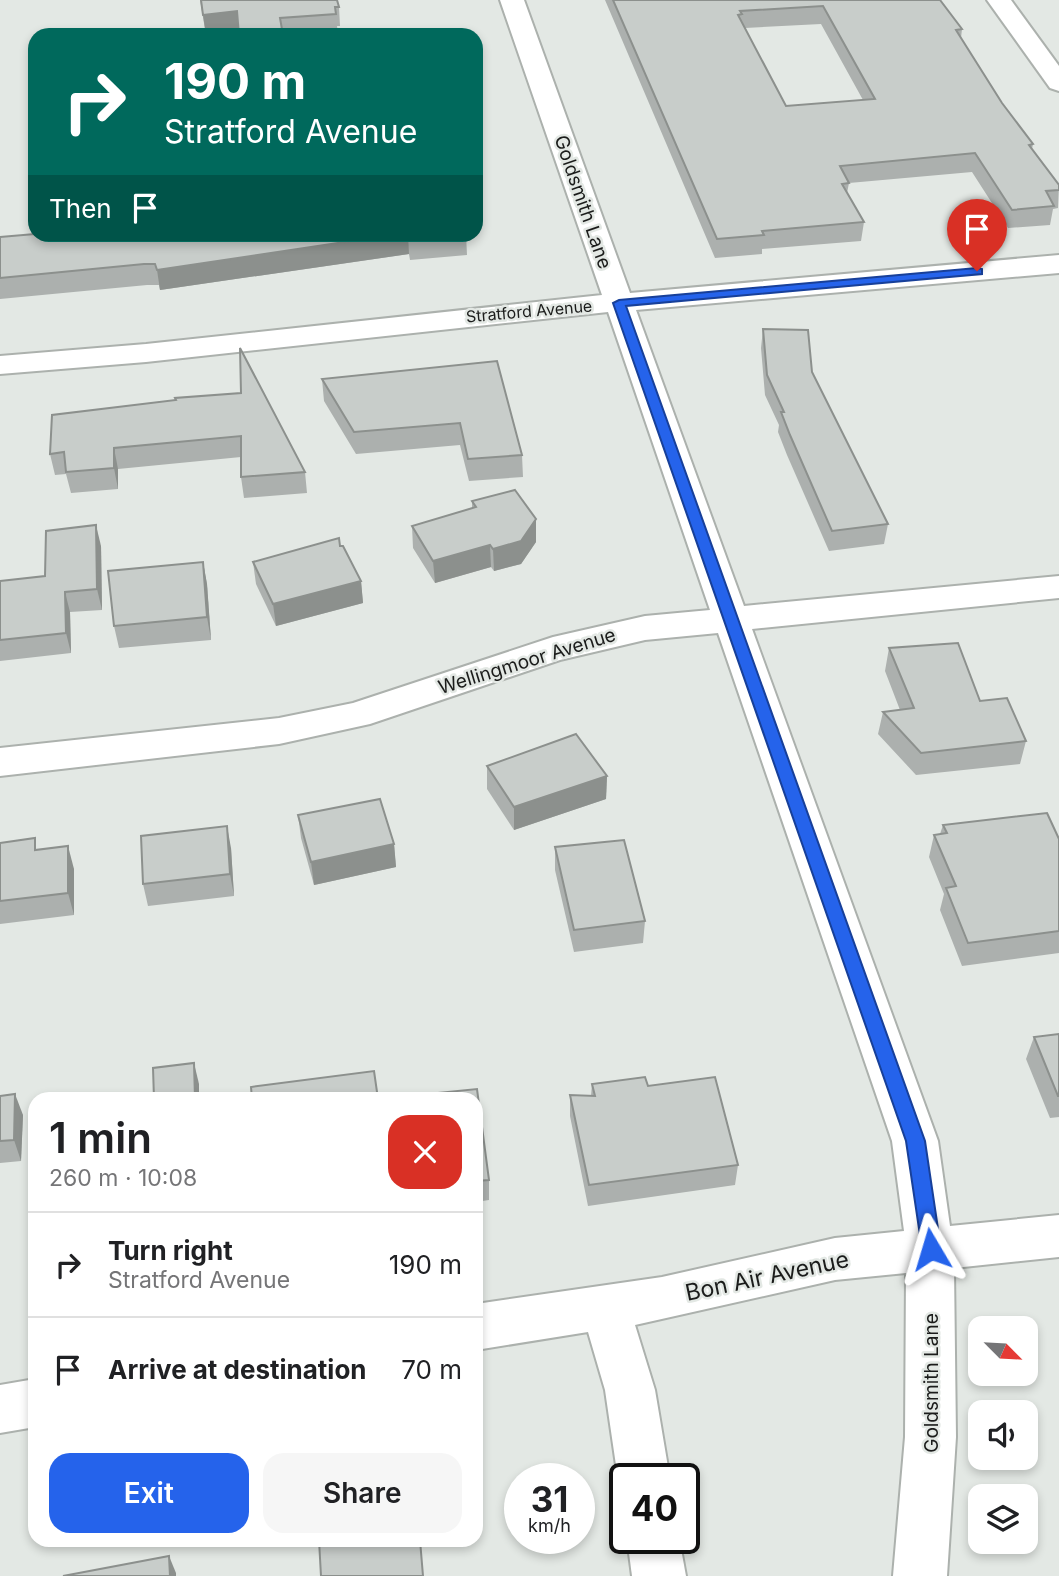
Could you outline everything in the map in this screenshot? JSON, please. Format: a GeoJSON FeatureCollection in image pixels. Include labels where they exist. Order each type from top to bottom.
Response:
{"type":"FeatureCollection","features":[{"type":"Feature","properties":{"kind":"street","name":"Goldsmith Lane"},"geometry":{"type":"LineString","coordinates":[[512,0],[915,1141],[931,1249],[933,1433],[929,1510],[920,1576]]}},
{"type":"Feature","properties":{"kind":"street"},"geometry":{"type":"LineString","coordinates":[[999,0],[1037,36],[1059,83]]}},
{"type":"Feature","properties":{"kind":"street","name":"Stratford Avenue"},"geometry":{"type":"LineString","coordinates":[[0,365],[146,353],[534,310],[1059,264]]}},
{"type":"Feature","properties":{"kind":"street","name":"Wellingmoor Avenue"},"geometry":{"type":"LineString","coordinates":[[0,762],[292,728],[357,715],[553,649],[611,634],[731,619],[1059,587]]}},
{"type":"Feature","properties":{"kind":"street","name":"Bon Air Avenue"},"geometry":{"type":"LineString","coordinates":[[483,1326],[606,1309],[835,1259],[1059,1236]]}},
{"type":"Feature","properties":{"kind":"street"},"geometry":{"type":"LineString","coordinates":[[606,1309],[630,1390],[641,1463]]}},
{"type":"Feature","properties":{"kind":"street"},"geometry":{"type":"LineString","coordinates":[[0,1409],[28,1404]]}},
{"type":"Feature","properties":{"kind":"street"},"geometry":{"type":"LineString","coordinates":[[656,1554],[659,1576]]}},
{"type":"Feature","properties":{"kind":"building"},"geometry":{"type":"Polygon","coordinates":[[[201,0],[337,0],[339,7],[335,7],[336,14],[280,18],[282,28],[238,28],[237,11],[203,15],[201,0]]]}},
{"type":"Feature","properties":{"kind":"building"},"geometry":{"type":"Polygon","coordinates":[[[613,0],[940,0],[962,29],[956,30],[1002,103],[1033,144],[1029,145],[1059,185],[1059,190],[1046,191],[1054,206],[1012,210],[975,153],[840,166],[849,183],[842,184],[864,222],[762,231],[764,235],[717,239],[613,0]],[[823,6],[740,11],[742,14],[738,15],[786,106],[875,99],[823,6]]]}},
{"type":"Feature","properties":{"kind":"building"},"geometry":{"type":"Polygon","coordinates":[[[28,235],[28,242],[344,242],[157,270],[155,264],[144,264],[0,278],[0,237],[28,235]]]}},
{"type":"Feature","properties":{"kind":"building"},"geometry":{"type":"Polygon","coordinates":[[[763,329],[808,330],[812,372],[888,524],[832,531],[767,375],[763,329]]]}},
{"type":"Feature","properties":{"kind":"building"},"geometry":{"type":"Polygon","coordinates":[[[240,348],[305,472],[241,477],[241,436],[114,448],[114,468],[66,472],[64,452],[50,454],[52,415],[176,400],[175,398],[241,393],[240,348]]]}},
{"type":"Feature","properties":{"kind":"building"},"geometry":{"type":"Polygon","coordinates":[[[497,361],[522,455],[468,459],[460,423],[354,432],[322,379],[497,361]]]}},
{"type":"Feature","properties":{"kind":"building"},"geometry":{"type":"Polygon","coordinates":[[[515,490],[536,519],[521,541],[493,549],[490,545],[433,561],[412,526],[476,507],[472,501],[515,490]]]}},
{"type":"Feature","properties":{"kind":"building"},"geometry":{"type":"Polygon","coordinates":[[[96,525],[97,589],[65,592],[66,633],[0,640],[0,581],[45,576],[46,531],[96,525]]]}},
{"type":"Feature","properties":{"kind":"building"},"geometry":{"type":"Polygon","coordinates":[[[339,538],[340,546],[343,546],[361,581],[273,604],[253,562],[339,538]]]}},
{"type":"Feature","properties":{"kind":"building"},"geometry":{"type":"Polygon","coordinates":[[[203,562],[207,617],[114,626],[108,571],[203,562]]]}},
{"type":"Feature","properties":{"kind":"building"},"geometry":{"type":"Polygon","coordinates":[[[958,643],[980,701],[1007,698],[1026,741],[921,753],[883,712],[914,708],[889,648],[958,643]]]}},
{"type":"Feature","properties":{"kind":"building"},"geometry":{"type":"Polygon","coordinates":[[[576,734],[607,776],[514,807],[487,766],[576,734]]]}},
{"type":"Feature","properties":{"kind":"building"},"geometry":{"type":"Polygon","coordinates":[[[380,799],[394,844],[311,862],[298,815],[380,799]]]}},
{"type":"Feature","properties":{"kind":"building"},"geometry":{"type":"Polygon","coordinates":[[[1047,813],[1059,839],[1059,931],[968,943],[946,888],[956,886],[934,835],[947,833],[943,825],[1047,813]]]}},
{"type":"Feature","properties":{"kind":"building"},"geometry":{"type":"Polygon","coordinates":[[[227,826],[230,874],[143,884],[141,836],[227,826]]]}},
{"type":"Feature","properties":{"kind":"building"},"geometry":{"type":"Polygon","coordinates":[[[35,838],[35,850],[68,846],[68,893],[0,901],[0,843],[35,838]]]}},
{"type":"Feature","properties":{"kind":"building"},"geometry":{"type":"Polygon","coordinates":[[[624,840],[645,921],[574,930],[555,847],[624,840]]]}},
{"type":"Feature","properties":{"kind":"building"},"geometry":{"type":"Polygon","coordinates":[[[1059,1034],[1059,1096],[1058,1096],[1034,1037],[1059,1034]]]}},
{"type":"Feature","properties":{"kind":"building"},"geometry":{"type":"Polygon","coordinates":[[[194,1063],[195,1092],[154,1092],[153,1068],[194,1063]]]}},
{"type":"Feature","properties":{"kind":"building"},"geometry":{"type":"Polygon","coordinates":[[[374,1071],[377,1092],[251,1092],[251,1087],[374,1071]]]}},
{"type":"Feature","properties":{"kind":"building"},"geometry":{"type":"Polygon","coordinates":[[[645,1077],[648,1086],[715,1077],[738,1165],[589,1185],[570,1095],[595,1096],[592,1084],[645,1077]]]}},
{"type":"Feature","properties":{"kind":"building"},"geometry":{"type":"Polygon","coordinates":[[[477,1089],[477,1092],[447,1092],[477,1089]]]}},
{"type":"Feature","properties":{"kind":"building"},"geometry":{"type":"Polygon","coordinates":[[[15,1094],[14,1140],[0,1141],[0,1096],[15,1094]]]}},
{"type":"Feature","properties":{"kind":"building"},"geometry":{"type":"Polygon","coordinates":[[[483,1134],[489,1180],[483,1180],[483,1134]]]}},
{"type":"Feature","properties":{"kind":"building"},"geometry":{"type":"Polygon","coordinates":[[[319,1547],[421,1547],[423,1576],[321,1576],[319,1547]]]}},
{"type":"Feature","properties":{"kind":"building"},"geometry":{"type":"Polygon","coordinates":[[[169,1556],[170,1576],[63,1576],[169,1556]]]}},
{"type":"Feature","properties":{"kind":"route"},"geometry":{"type":"LineString","coordinates":[[931,1249],[924,1187],[915,1141],[619,303],[977,271]]}}]}
